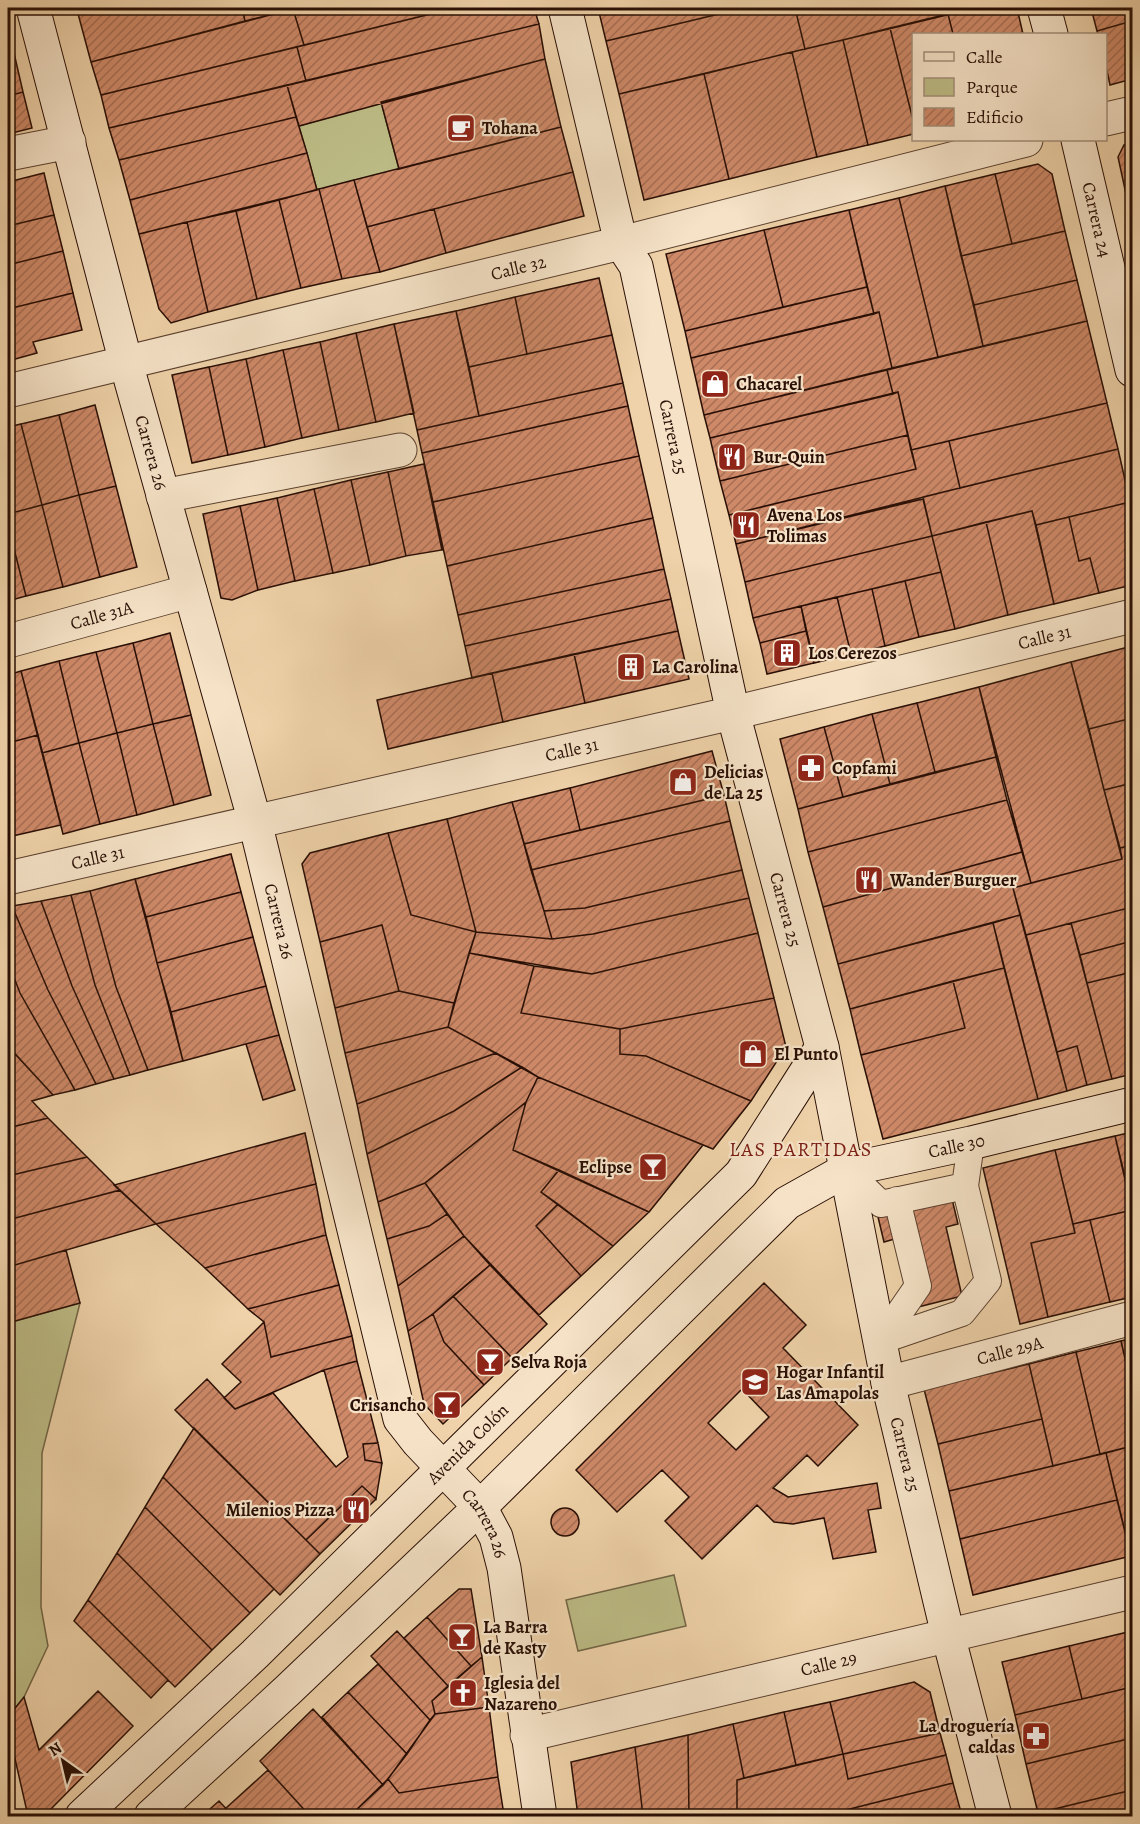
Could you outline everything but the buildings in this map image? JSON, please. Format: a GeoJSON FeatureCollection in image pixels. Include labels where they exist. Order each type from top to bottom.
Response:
{"type":"FeatureCollection","features":[{"type":"Feature","properties":{"kind":"street","name":"Carrera 26"},"geometry":{"type":"LineString","coordinates":[[33,8],[126,363],[255,822],[400,1419],[417,1442],[480,1507],[496,1537],[504,1568],[526,1735],[540,1816]]}},
{"type":"Feature","properties":{"kind":"street","name":"Carrera 25"},"geometry":{"type":"LineString","coordinates":[[565,8],[621,243],[636,266],[733,713],[822,1047],[888,1383],[948,1635],[995,1816]]}},
{"type":"Feature","properties":{"kind":"street"},"geometry":{"type":"LineString","coordinates":[[1044,8],[1051,33]]}},
{"type":"Feature","properties":{"kind":"street"},"geometry":{"type":"LineString","coordinates":[[1107,119],[1132,112]]}},
{"type":"Feature","properties":{"kind":"street","name":"Calle 32"},"geometry":{"type":"LineString","coordinates":[[8,391],[621,243],[1022,141]]}},
{"type":"Feature","properties":{"kind":"street","name":"Carrera 24"},"geometry":{"type":"LineString","coordinates":[[1078,141],[1132,370]]}},
{"type":"Feature","properties":{"kind":"street"},"geometry":{"type":"LineString","coordinates":[[8,154],[69,142]]}},
{"type":"Feature","properties":{"kind":"street"},"geometry":{"type":"LineString","coordinates":[[163,496],[400,450]]}},
{"type":"Feature","properties":{"kind":"street","name":"Calle 31A"},"geometry":{"type":"LineString","coordinates":[[12,640],[190,591]]}},
{"type":"Feature","properties":{"kind":"street","name":"Calle 31"},"geometry":{"type":"LineString","coordinates":[[8,878],[733,713],[1132,616]]}},
{"type":"Feature","properties":{"kind":"street","name":"Avenida Colón"},"geometry":{"type":"LineString","coordinates":[[82,1816],[255,1654],[741,1174],[822,1047]]}},
{"type":"Feature","properties":{"kind":"street","name":"Calle 30"},"geometry":{"type":"LineString","coordinates":[[480,1507],[787,1203],[846,1170],[1132,1104]]}},
{"type":"Feature","properties":{"kind":"street","name":"Calle 29A"},"geometry":{"type":"LineString","coordinates":[[888,1383],[1132,1318]]}},
{"type":"Feature","properties":{"kind":"street"},"geometry":{"type":"LineString","coordinates":[[151,1816],[297,1682],[480,1507]]}},
{"type":"Feature","properties":{"kind":"street","name":"Calle 29"},"geometry":{"type":"LineString","coordinates":[[526,1735],[1132,1592]]}},
{"type":"Feature","properties":{"kind":"lane"},"geometry":{"type":"LineString","coordinates":[[880,1341],[962,1313],[988,1281],[965,1186],[971,1143]]}},
{"type":"Feature","properties":{"kind":"lane"},"geometry":{"type":"LineString","coordinates":[[846,1170],[881,1204],[965,1186]]}},
{"type":"Feature","properties":{"kind":"lane"},"geometry":{"type":"LineString","coordinates":[[880,1341],[918,1286],[897,1200]]}},
{"type":"Feature","properties":{"kind":"green space"},"geometry":{"type":"Polygon","coordinates":[[[381,102],[399,169],[317,190],[299,126],[381,102]]]}},
{"type":"Feature","properties":{"kind":"green space"},"geometry":{"type":"Polygon","coordinates":[[[80,1303],[42,1453],[41,1607],[48,1646],[24,1697],[8,1717],[8,1323],[80,1303]]]}},
{"type":"Feature","properties":{"kind":"green space"},"geometry":{"type":"Polygon","coordinates":[[[674,1575],[686,1626],[578,1651],[566,1600],[674,1575]]]}},
{"type":"Feature","properties":{"kind":"place","name":"Tohana"},"geometry":{"type":"Point","coordinates":[461,128]}},
{"type":"Feature","properties":{"kind":"place","name":"Chacarel"},"geometry":{"type":"Point","coordinates":[715,384]}},
{"type":"Feature","properties":{"kind":"place","name":"Bur-Quin"},"geometry":{"type":"Point","coordinates":[732,457]}},
{"type":"Feature","properties":{"kind":"place","name":"Avena Los Tolimas"},"geometry":{"type":"Point","coordinates":[746,525]}},
{"type":"Feature","properties":{"kind":"place","name":"Los Cerezos"},"geometry":{"type":"Point","coordinates":[787,653]}},
{"type":"Feature","properties":{"kind":"place","name":"La Carolina"},"geometry":{"type":"Point","coordinates":[631,667]}},
{"type":"Feature","properties":{"kind":"place","name":"Copfami"},"geometry":{"type":"Point","coordinates":[811,768]}},
{"type":"Feature","properties":{"kind":"place","name":"Delicias de La 25"},"geometry":{"type":"Point","coordinates":[683,782]}},
{"type":"Feature","properties":{"kind":"place","name":"Wander Burguer"},"geometry":{"type":"Point","coordinates":[869,880]}},
{"type":"Feature","properties":{"kind":"place","name":"El Punto"},"geometry":{"type":"Point","coordinates":[753,1054]}},
{"type":"Feature","properties":{"kind":"place","name":"Eclipse"},"geometry":{"type":"Point","coordinates":[653,1167]}},
{"type":"Feature","properties":{"kind":"place","name":"Selva Roja"},"geometry":{"type":"Point","coordinates":[490,1362]}},
{"type":"Feature","properties":{"kind":"place","name":"Hogar Infantil Las Amapolas"},"geometry":{"type":"Point","coordinates":[755,1382]}},
{"type":"Feature","properties":{"kind":"place","name":"Crisancho"},"geometry":{"type":"Point","coordinates":[447,1405]}},
{"type":"Feature","properties":{"kind":"place","name":"Milenios Pizza"},"geometry":{"type":"Point","coordinates":[356,1510]}},
{"type":"Feature","properties":{"kind":"place","name":"La Barra de Kasty"},"geometry":{"type":"Point","coordinates":[462,1637]}},
{"type":"Feature","properties":{"kind":"place","name":"Iglesia del Nazareno"},"geometry":{"type":"Point","coordinates":[463,1693]}},
{"type":"Feature","properties":{"kind":"place","name":"La droguería caldas"},"geometry":{"type":"Point","coordinates":[1036,1736]}},
{"type":"Feature","properties":{"kind":"district","name":"LAS PARTIDAS"},"geometry":{"type":"Point","coordinates":[801,1149]}}]}
